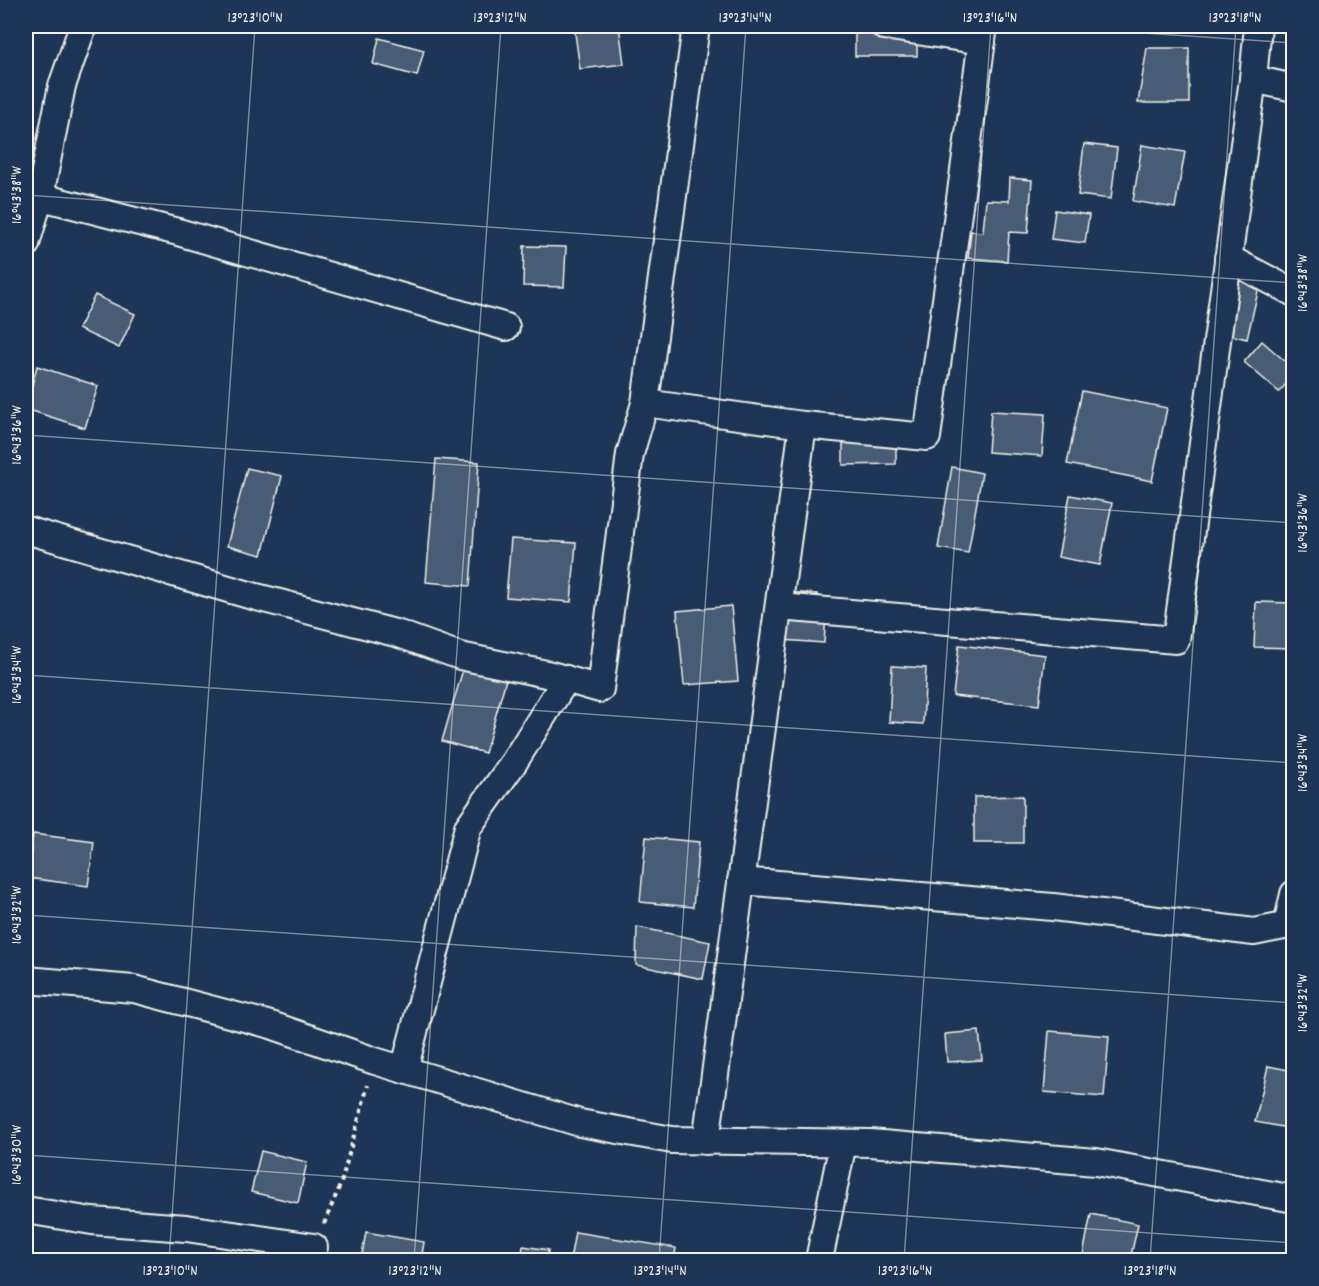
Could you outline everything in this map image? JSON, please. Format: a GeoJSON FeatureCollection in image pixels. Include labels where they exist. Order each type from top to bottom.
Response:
{"type":"FeatureCollection","features":[{"type":"Feature","properties":{"kind":"street"},"geometry":{"type":"LineString","coordinates":[[26,244],[33,194],[62,86],[83,26]]}},
{"type":"Feature","properties":{"kind":"street"},"geometry":{"type":"LineString","coordinates":[[26,530],[249,595],[399,633],[460,656],[566,679],[600,689],[630,454],[645,403],[696,26]]}},
{"type":"Feature","properties":{"kind":"street"},"geometry":{"type":"LineString","coordinates":[[645,403],[803,426],[927,437],[983,33],[884,26]]}},
{"type":"Feature","properties":{"kind":"street"},"geometry":{"type":"LineString","coordinates":[[778,607],[1176,640],[1253,79],[1258,26]]}},
{"type":"Feature","properties":{"kind":"street"},"geometry":{"type":"LineString","coordinates":[[1253,79],[1293,88]]}},
{"type":"Feature","properties":{"kind":"street"},"geometry":{"type":"LineString","coordinates":[[33,194],[178,232],[506,327]]}},
{"type":"Feature","properties":{"kind":"street"},"geometry":{"type":"LineString","coordinates":[[1228,258],[1293,293]]}},
{"type":"Feature","properties":{"kind":"street"},"geometry":{"type":"LineString","coordinates":[[705,1141],[803,426]]}},
{"type":"Feature","properties":{"kind":"street"},"geometry":{"type":"LineString","coordinates":[[404,1070],[468,827],[514,762],[566,679]]}},
{"type":"Feature","properties":{"kind":"street"},"geometry":{"type":"LineString","coordinates":[[741,881],[1053,907],[1254,932],[1290,924],[1293,894]]}},
{"type":"Feature","properties":{"kind":"street"},"geometry":{"type":"LineString","coordinates":[[26,980],[134,989],[271,1025],[375,1061],[580,1123],[672,1140],[843,1143],[1096,1162],[1293,1199]]}},
{"type":"Feature","properties":{"kind":"street"},"geometry":{"type":"LineString","coordinates":[[819,1260],[843,1143]]}},
{"type":"Feature","properties":{"kind":"street"},"geometry":{"type":"LineString","coordinates":[[26,1210],[92,1221],[186,1228],[314,1247]]}},
{"type":"Feature","properties":{"kind":"path"},"geometry":{"type":"LineString","coordinates":[[314,1247],[341,1183],[375,1061]]}},
{"type":"Feature","properties":{"kind":"building"},"geometry":{"type":"Polygon","coordinates":[[[574,26],[619,26],[624,64],[580,69],[574,26]]]}},
{"type":"Feature","properties":{"kind":"building"},"geometry":{"type":"Polygon","coordinates":[[[855,26],[917,26],[917,56],[855,56],[855,26]]]}},
{"type":"Feature","properties":{"kind":"building"},"geometry":{"type":"Polygon","coordinates":[[[379,38],[424,50],[417,76],[373,64],[379,38]]]}},
{"type":"Feature","properties":{"kind":"building"},"geometry":{"type":"Polygon","coordinates":[[[1147,48],[1189,48],[1189,103],[1138,103],[1147,48]]]}},
{"type":"Feature","properties":{"kind":"building"},"geometry":{"type":"Polygon","coordinates":[[[1084,144],[1117,148],[1111,199],[1078,195],[1084,144]]]}},
{"type":"Feature","properties":{"kind":"building"},"geometry":{"type":"Polygon","coordinates":[[[1142,145],[1185,152],[1175,208],[1133,201],[1142,145]]]}},
{"type":"Feature","properties":{"kind":"building"},"geometry":{"type":"Polygon","coordinates":[[[1010,178],[1032,180],[1028,233],[1009,232],[1007,261],[968,258],[971,231],[983,232],[986,200],[1009,201],[1010,178]]]}},
{"type":"Feature","properties":{"kind":"building"},"geometry":{"type":"Polygon","coordinates":[[[1055,210],[1089,215],[1085,243],[1051,239],[1055,210]]]}},
{"type":"Feature","properties":{"kind":"building"},"geometry":{"type":"Polygon","coordinates":[[[524,246],[566,247],[564,287],[523,286],[524,246]]]}},
{"type":"Feature","properties":{"kind":"building"},"geometry":{"type":"Polygon","coordinates":[[[1229,266],[1262,274],[1247,339],[1214,331],[1229,266]]]}},
{"type":"Feature","properties":{"kind":"building"},"geometry":{"type":"Polygon","coordinates":[[[95,295],[135,314],[119,348],[78,329],[95,295]]]}},
{"type":"Feature","properties":{"kind":"building"},"geometry":{"type":"Polygon","coordinates":[[[1262,341],[1294,369],[1294,375],[1279,392],[1244,362],[1262,341]]]}},
{"type":"Feature","properties":{"kind":"building"},"geometry":{"type":"Polygon","coordinates":[[[37,366],[98,386],[85,428],[26,409],[37,366]]]}},
{"type":"Feature","properties":{"kind":"building"},"geometry":{"type":"Polygon","coordinates":[[[1082,391],[1167,408],[1152,481],[1067,464],[1082,391]]]}},
{"type":"Feature","properties":{"kind":"building"},"geometry":{"type":"Polygon","coordinates":[[[991,411],[1045,414],[1042,456],[988,452],[991,411]]]}},
{"type":"Feature","properties":{"kind":"building"},"geometry":{"type":"Polygon","coordinates":[[[843,422],[896,422],[896,464],[843,465],[843,422]]]}},
{"type":"Feature","properties":{"kind":"building"},"geometry":{"type":"Polygon","coordinates":[[[436,459],[479,462],[470,586],[426,582],[436,459]]]}},
{"type":"Feature","properties":{"kind":"building"},"geometry":{"type":"Polygon","coordinates":[[[952,467],[982,473],[968,553],[938,548],[952,467]]]}},
{"type":"Feature","properties":{"kind":"building"},"geometry":{"type":"Polygon","coordinates":[[[247,468],[282,476],[262,555],[227,546],[247,468]]]}},
{"type":"Feature","properties":{"kind":"building"},"geometry":{"type":"Polygon","coordinates":[[[1070,495],[1112,503],[1100,565],[1058,557],[1070,495]]]}},
{"type":"Feature","properties":{"kind":"building"},"geometry":{"type":"Polygon","coordinates":[[[511,539],[576,543],[571,602],[506,597],[511,539]]]}},
{"type":"Feature","properties":{"kind":"building"},"geometry":{"type":"Polygon","coordinates":[[[785,592],[817,594],[816,613],[826,614],[824,643],[782,640],[785,592]]]}},
{"type":"Feature","properties":{"kind":"building"},"geometry":{"type":"Polygon","coordinates":[[[1256,602],[1294,603],[1294,648],[1254,647],[1256,602]]]}},
{"type":"Feature","properties":{"kind":"building"},"geometry":{"type":"Polygon","coordinates":[[[731,606],[738,681],[684,685],[677,611],[731,606]]]}},
{"type":"Feature","properties":{"kind":"building"},"geometry":{"type":"Polygon","coordinates":[[[959,645],[1045,655],[1039,705],[953,696],[959,645]]]}},
{"type":"Feature","properties":{"kind":"building"},"geometry":{"type":"Polygon","coordinates":[[[469,649],[511,662],[485,753],[442,741],[469,649]]]}},
{"type":"Feature","properties":{"kind":"building"},"geometry":{"type":"Polygon","coordinates":[[[892,666],[926,668],[923,724],[889,722],[892,666]]]}},
{"type":"Feature","properties":{"kind":"building"},"geometry":{"type":"Polygon","coordinates":[[[1023,796],[1023,843],[974,843],[974,797],[1023,796]]]}},
{"type":"Feature","properties":{"kind":"building"},"geometry":{"type":"Polygon","coordinates":[[[33,834],[94,842],[88,886],[28,878],[33,834]]]}},
{"type":"Feature","properties":{"kind":"building"},"geometry":{"type":"Polygon","coordinates":[[[646,837],[699,842],[693,907],[640,902],[646,837]]]}},
{"type":"Feature","properties":{"kind":"building"},"geometry":{"type":"Polygon","coordinates":[[[637,927],[710,942],[703,979],[636,965],[637,927]]]}},
{"type":"Feature","properties":{"kind":"building"},"geometry":{"type":"Polygon","coordinates":[[[979,1031],[982,1060],[947,1062],[945,1034],[979,1031]]]}},
{"type":"Feature","properties":{"kind":"building"},"geometry":{"type":"Polygon","coordinates":[[[1049,1031],[1109,1036],[1104,1097],[1044,1092],[1049,1031]]]}},
{"type":"Feature","properties":{"kind":"building"},"geometry":{"type":"Polygon","coordinates":[[[1268,1066],[1294,1071],[1294,1129],[1255,1122],[1268,1066]]]}},
{"type":"Feature","properties":{"kind":"building"},"geometry":{"type":"Polygon","coordinates":[[[261,1151],[307,1162],[298,1203],[251,1192],[261,1151]]]}},
{"type":"Feature","properties":{"kind":"building"},"geometry":{"type":"Polygon","coordinates":[[[1091,1214],[1138,1224],[1130,1260],[1082,1260],[1091,1214]]]}},
{"type":"Feature","properties":{"kind":"building"},"geometry":{"type":"Polygon","coordinates":[[[366,1232],[424,1242],[421,1260],[361,1260],[366,1232]]]}},
{"type":"Feature","properties":{"kind":"building"},"geometry":{"type":"Polygon","coordinates":[[[575,1232],[676,1248],[674,1260],[570,1260],[575,1232]]]}},
{"type":"Feature","properties":{"kind":"building"},"geometry":{"type":"Polygon","coordinates":[[[523,1246],[548,1250],[547,1260],[521,1260],[523,1246]]]}}]}
